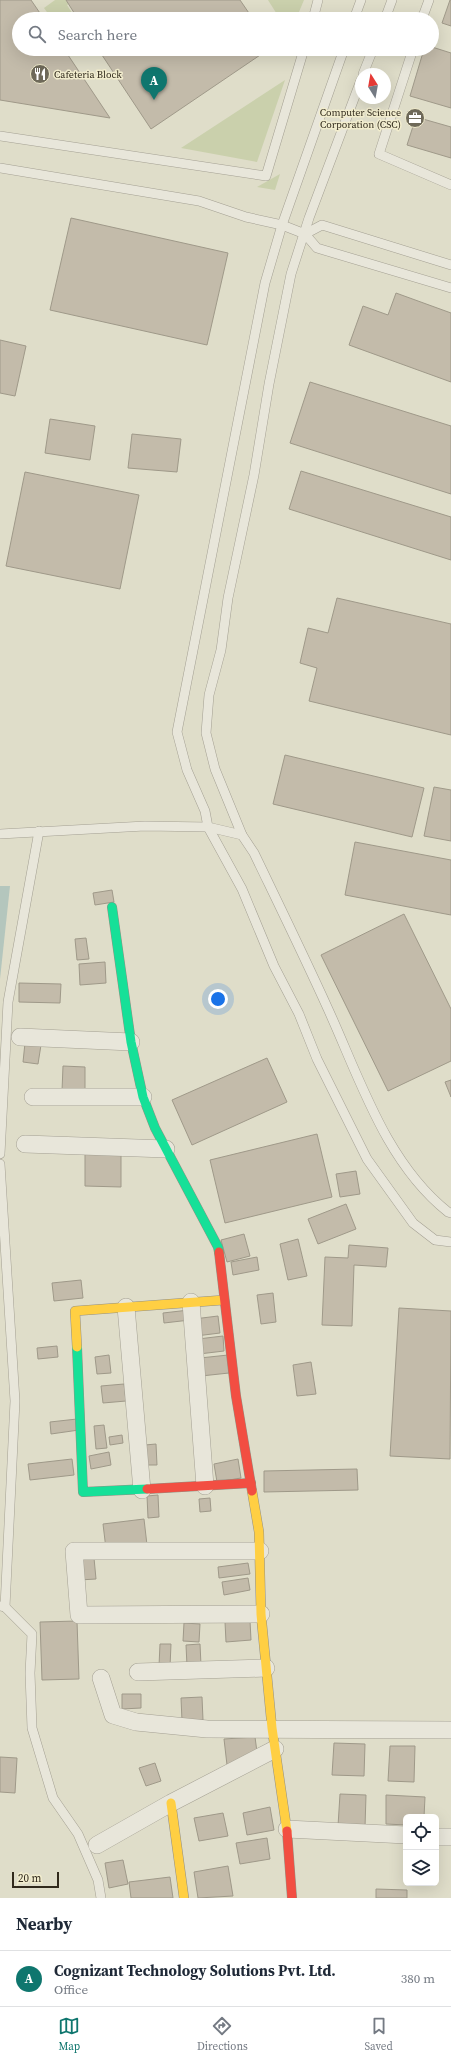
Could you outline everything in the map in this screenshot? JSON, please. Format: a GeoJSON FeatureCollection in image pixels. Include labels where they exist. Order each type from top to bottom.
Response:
{"type":"FeatureCollection","features":[{"type":"Feature","properties":{"kind":"street"},"geometry":{"type":"LineString","coordinates":[[112,907],[131,1042],[143,1097],[155,1128],[218,1247],[236,1396],[259,1532],[261,1614],[272,1728],[287,1829],[292,1898]]}},
{"type":"Feature","properties":{"kind":"street"},"geometry":{"type":"LineString","coordinates":[[20,1037],[131,1042]]}},
{"type":"Feature","properties":{"kind":"street"},"geometry":{"type":"LineString","coordinates":[[33,1098],[143,1097]]}},
{"type":"Feature","properties":{"kind":"street"},"geometry":{"type":"LineString","coordinates":[[25,1144],[166,1149]]}},
{"type":"Feature","properties":{"kind":"street"},"geometry":{"type":"LineString","coordinates":[[224,1300],[75,1311],[83,1492],[251,1483]]}},
{"type":"Feature","properties":{"kind":"street"},"geometry":{"type":"LineString","coordinates":[[191,1302],[205,1486]]}},
{"type":"Feature","properties":{"kind":"street"},"geometry":{"type":"LineString","coordinates":[[126,1307],[142,1490]]}},
{"type":"Feature","properties":{"kind":"street"},"geometry":{"type":"LineString","coordinates":[[260,1551],[74,1551],[79,1615],[261,1614]]}},
{"type":"Feature","properties":{"kind":"street"},"geometry":{"type":"LineString","coordinates":[[138,1672],[266,1668]]}},
{"type":"Feature","properties":{"kind":"street"},"geometry":{"type":"LineString","coordinates":[[100,1678],[114,1715],[136,1722],[207,1729],[272,1728],[451,1730]]}},
{"type":"Feature","properties":{"kind":"street"},"geometry":{"type":"LineString","coordinates":[[97,1845],[171,1803],[275,1749]]}},
{"type":"Feature","properties":{"kind":"street"},"geometry":{"type":"LineString","coordinates":[[171,1803],[184,1898]]}},
{"type":"Feature","properties":{"kind":"street"},"geometry":{"type":"LineString","coordinates":[[287,1829],[403,1835]]}},
{"type":"Feature","properties":{"kind":"street"},"geometry":{"type":"LineString","coordinates":[[439,1837],[451,1837]]}},
{"type":"Feature","properties":{"kind":"lane"},"geometry":{"type":"LineString","coordinates":[[315,12],[318,0]]}},
{"type":"Feature","properties":{"kind":"lane"},"geometry":{"type":"LineString","coordinates":[[357,12],[361,0]]}},
{"type":"Feature","properties":{"kind":"lane"},"geometry":{"type":"LineString","coordinates":[[388,12],[392,0]]}},
{"type":"Feature","properties":{"kind":"lane"},"geometry":{"type":"LineString","coordinates":[[425,12],[429,0]]}},
{"type":"Feature","properties":{"kind":"lane"},"geometry":{"type":"LineString","coordinates":[[0,136],[266,176],[302,56]]}},
{"type":"Feature","properties":{"kind":"lane"},"geometry":{"type":"LineString","coordinates":[[342,56],[282,225],[265,283],[177,732],[187,770],[205,811],[208,827],[242,888],[274,966],[299,1014],[317,1059],[367,1159],[413,1223],[435,1240],[451,1242]]}},
{"type":"Feature","properties":{"kind":"lane"},"geometry":{"type":"LineString","coordinates":[[365,68],[370,56]]}},
{"type":"Feature","properties":{"kind":"lane"},"geometry":{"type":"LineString","coordinates":[[411,56],[379,154],[451,185]]}},
{"type":"Feature","properties":{"kind":"lane"},"geometry":{"type":"LineString","coordinates":[[355,96],[309,218],[291,274],[269,384],[254,475],[228,598],[221,650],[209,695],[206,733],[215,769],[242,834],[254,853],[312,973],[385,1136],[410,1174],[430,1198],[451,1213]]}},
{"type":"Feature","properties":{"kind":"lane"},"geometry":{"type":"LineString","coordinates":[[0,168],[199,201],[246,217],[282,225],[305,234],[317,248],[451,288]]}},
{"type":"Feature","properties":{"kind":"lane"},"geometry":{"type":"LineString","coordinates":[[305,234],[322,225],[451,265]]}},
{"type":"Feature","properties":{"kind":"lane"},"geometry":{"type":"LineString","coordinates":[[0,834],[146,826],[208,827],[242,834]]}},
{"type":"Feature","properties":{"kind":"lane"},"geometry":{"type":"LineString","coordinates":[[0,1154],[8,1002],[39,831]]}},
{"type":"Feature","properties":{"kind":"lane"},"geometry":{"type":"LineString","coordinates":[[0,1164],[15,1401],[2,1606],[32,1634],[30,1673],[32,1728],[53,1798],[78,1834],[98,1880],[101,1898]]}},
{"type":"Feature","properties":{"kind":"green space"},"geometry":{"type":"Polygon","coordinates":[[[55,0],[74,0],[67,5],[72,12],[47,12],[44,8],[55,0]]]}},
{"type":"Feature","properties":{"kind":"green space"},"geometry":{"type":"Polygon","coordinates":[[[268,0],[304,0],[299,12],[276,12],[268,0]]]}},
{"type":"Feature","properties":{"kind":"green space"},"geometry":{"type":"Polygon","coordinates":[[[285,80],[257,162],[181,148],[285,80]]]}},
{"type":"Feature","properties":{"kind":"green space"},"geometry":{"type":"Polygon","coordinates":[[[280,174],[275,190],[257,187],[280,174]]]}},
{"type":"Feature","properties":{"kind":"shaded area"},"geometry":{"type":"Polygon","coordinates":[[[0,886],[10,886],[0,979],[0,886]]]}},
{"type":"Feature","properties":{"kind":"building","name":"Cafeteria Block"},"geometry":{"type":"Polygon","coordinates":[[[0,0],[31,0],[39,12],[12,12],[12,56],[69,56],[110,118],[0,100],[0,0]]]}},
{"type":"Feature","properties":{"kind":"building"},"geometry":{"type":"Polygon","coordinates":[[[66,0],[240,0],[248,12],[74,12],[66,0]]]}},
{"type":"Feature","properties":{"kind":"building"},"geometry":{"type":"Polygon","coordinates":[[[451,0],[451,26],[442,23],[451,0]]]}},
{"type":"Feature","properties":{"kind":"building"},"geometry":{"type":"Polygon","coordinates":[[[439,49],[451,53],[451,108],[410,96],[422,56],[439,56],[439,49]]]}},
{"type":"Feature","properties":{"kind":"building"},"geometry":{"type":"Polygon","coordinates":[[[103,56],[259,56],[151,129],[103,56]]]}},
{"type":"Feature","properties":{"kind":"building"},"geometry":{"type":"Polygon","coordinates":[[[416,117],[451,127],[451,158],[407,145],[416,117]]]}},
{"type":"Feature","properties":{"kind":"building"},"geometry":{"type":"Polygon","coordinates":[[[71,218],[228,253],[207,345],[50,310],[71,218]]]}},
{"type":"Feature","properties":{"kind":"building"},"geometry":{"type":"Polygon","coordinates":[[[396,293],[451,313],[451,382],[349,345],[363,306],[388,315],[396,293]]]}},
{"type":"Feature","properties":{"kind":"building"},"geometry":{"type":"Polygon","coordinates":[[[0,340],[26,346],[15,396],[0,393],[0,340]]]}},
{"type":"Feature","properties":{"kind":"building"},"geometry":{"type":"Polygon","coordinates":[[[310,382],[451,426],[451,494],[290,443],[310,382]]]}},
{"type":"Feature","properties":{"kind":"building"},"geometry":{"type":"Polygon","coordinates":[[[50,419],[95,426],[90,460],[45,453],[50,419]]]}},
{"type":"Feature","properties":{"kind":"building"},"geometry":{"type":"Polygon","coordinates":[[[132,434],[181,439],[177,472],[128,468],[132,434]]]}},
{"type":"Feature","properties":{"kind":"building"},"geometry":{"type":"Polygon","coordinates":[[[301,471],[451,517],[451,560],[289,509],[301,471]]]}},
{"type":"Feature","properties":{"kind":"building"},"geometry":{"type":"Polygon","coordinates":[[[25,472],[139,495],[120,589],[6,566],[25,472]]]}},
{"type":"Feature","properties":{"kind":"building"},"geometry":{"type":"Polygon","coordinates":[[[337,598],[451,624],[451,735],[309,701],[317,668],[300,663],[308,628],[328,633],[337,598]]]}},
{"type":"Feature","properties":{"kind":"building"},"geometry":{"type":"Polygon","coordinates":[[[285,755],[424,788],[412,837],[273,804],[285,755]]]}},
{"type":"Feature","properties":{"kind":"building"},"geometry":{"type":"Polygon","coordinates":[[[434,787],[451,790],[451,841],[424,836],[434,787]]]}},
{"type":"Feature","properties":{"kind":"building"},"geometry":{"type":"Polygon","coordinates":[[[355,842],[451,860],[451,915],[345,895],[355,842]]]}},
{"type":"Feature","properties":{"kind":"building"},"geometry":{"type":"Polygon","coordinates":[[[112,890],[114,902],[95,905],[93,893],[112,890]]]}},
{"type":"Feature","properties":{"kind":"building"},"geometry":{"type":"Polygon","coordinates":[[[404,914],[451,1009],[451,1061],[388,1091],[321,955],[404,914]]]}},
{"type":"Feature","properties":{"kind":"building"},"geometry":{"type":"Polygon","coordinates":[[[86,938],[89,959],[77,960],[75,939],[86,938]]]}},
{"type":"Feature","properties":{"kind":"building"},"geometry":{"type":"Polygon","coordinates":[[[105,962],[106,983],[80,985],[79,964],[105,962]]]}},
{"type":"Feature","properties":{"kind":"building"},"geometry":{"type":"Polygon","coordinates":[[[19,983],[61,984],[60,1003],[19,1002],[19,983]]]}},
{"type":"Feature","properties":{"kind":"building"},"geometry":{"type":"Polygon","coordinates":[[[25,1043],[41,1045],[38,1064],[23,1062],[25,1043]]]}},
{"type":"Feature","properties":{"kind":"building"},"geometry":{"type":"Polygon","coordinates":[[[267,1058],[287,1102],[192,1145],[172,1100],[267,1058]]]}},
{"type":"Feature","properties":{"kind":"building"},"geometry":{"type":"Polygon","coordinates":[[[63,1066],[85,1067],[85,1091],[62,1091],[63,1066]]]}},
{"type":"Feature","properties":{"kind":"building"},"geometry":{"type":"Polygon","coordinates":[[[451,1080],[451,1097],[445,1082],[451,1080]]]}},
{"type":"Feature","properties":{"kind":"building"},"geometry":{"type":"Polygon","coordinates":[[[317,1134],[332,1197],[225,1223],[210,1160],[317,1134]]]}},
{"type":"Feature","properties":{"kind":"building"},"geometry":{"type":"Polygon","coordinates":[[[85,1152],[121,1152],[121,1187],[85,1186],[85,1152]]]}},
{"type":"Feature","properties":{"kind":"building"},"geometry":{"type":"Polygon","coordinates":[[[356,1171],[360,1194],[340,1197],[336,1174],[356,1171]]]}},
{"type":"Feature","properties":{"kind":"building"},"geometry":{"type":"Polygon","coordinates":[[[346,1204],[356,1229],[318,1244],[308,1219],[346,1204]]]}},
{"type":"Feature","properties":{"kind":"building"},"geometry":{"type":"Polygon","coordinates":[[[244,1234],[250,1256],[227,1262],[221,1240],[244,1234]]]}},
{"type":"Feature","properties":{"kind":"building"},"geometry":{"type":"Polygon","coordinates":[[[298,1239],[307,1276],[288,1280],[280,1244],[298,1239]]]}},
{"type":"Feature","properties":{"kind":"building"},"geometry":{"type":"Polygon","coordinates":[[[349,1245],[388,1248],[386,1267],[354,1265],[352,1326],[322,1325],[325,1257],[348,1258],[349,1245]]]}},
{"type":"Feature","properties":{"kind":"building"},"geometry":{"type":"Polygon","coordinates":[[[257,1257],[259,1270],[233,1275],[231,1262],[257,1257]]]}},
{"type":"Feature","properties":{"kind":"building"},"geometry":{"type":"Polygon","coordinates":[[[81,1280],[83,1298],[54,1301],[52,1283],[81,1280]]]}},
{"type":"Feature","properties":{"kind":"building"},"geometry":{"type":"Polygon","coordinates":[[[273,1293],[276,1322],[261,1324],[257,1295],[273,1293]]]}},
{"type":"Feature","properties":{"kind":"building"},"geometry":{"type":"Polygon","coordinates":[[[399,1308],[451,1311],[450,1459],[390,1456],[399,1308]]]}},
{"type":"Feature","properties":{"kind":"building"},"geometry":{"type":"Polygon","coordinates":[[[189,1310],[190,1320],[164,1323],[163,1313],[189,1310]]]}},
{"type":"Feature","properties":{"kind":"building"},"geometry":{"type":"Polygon","coordinates":[[[218,1316],[220,1333],[196,1336],[194,1319],[218,1316]]]}},
{"type":"Feature","properties":{"kind":"building"},"geometry":{"type":"Polygon","coordinates":[[[223,1336],[224,1351],[199,1354],[198,1339],[223,1336]]]}},
{"type":"Feature","properties":{"kind":"building"},"geometry":{"type":"Polygon","coordinates":[[[57,1346],[58,1357],[38,1359],[37,1348],[57,1346]]]}},
{"type":"Feature","properties":{"kind":"building"},"geometry":{"type":"Polygon","coordinates":[[[109,1355],[111,1373],[97,1374],[95,1357],[109,1355]]]}},
{"type":"Feature","properties":{"kind":"building"},"geometry":{"type":"Polygon","coordinates":[[[228,1355],[229,1373],[201,1376],[200,1358],[228,1355]]]}},
{"type":"Feature","properties":{"kind":"building"},"geometry":{"type":"Polygon","coordinates":[[[311,1362],[316,1394],[297,1396],[293,1365],[311,1362]]]}},
{"type":"Feature","properties":{"kind":"building"},"geometry":{"type":"Polygon","coordinates":[[[124,1384],[126,1401],[103,1403],[101,1386],[124,1384]]]}},
{"type":"Feature","properties":{"kind":"building"},"geometry":{"type":"Polygon","coordinates":[[[77,1419],[79,1430],[51,1434],[50,1422],[77,1419]]]}},
{"type":"Feature","properties":{"kind":"building"},"geometry":{"type":"Polygon","coordinates":[[[104,1425],[107,1448],[96,1449],[94,1426],[104,1425]]]}},
{"type":"Feature","properties":{"kind":"building"},"geometry":{"type":"Polygon","coordinates":[[[122,1435],[123,1443],[110,1445],[109,1437],[122,1435]]]}},
{"type":"Feature","properties":{"kind":"building"},"geometry":{"type":"Polygon","coordinates":[[[156,1444],[157,1465],[145,1465],[145,1445],[156,1444]]]}},
{"type":"Feature","properties":{"kind":"building"},"geometry":{"type":"Polygon","coordinates":[[[109,1452],[111,1465],[91,1469],[89,1456],[109,1452]]]}},
{"type":"Feature","properties":{"kind":"building"},"geometry":{"type":"Polygon","coordinates":[[[72,1459],[74,1475],[30,1480],[28,1464],[72,1459]]]}},
{"type":"Feature","properties":{"kind":"building"},"geometry":{"type":"Polygon","coordinates":[[[238,1459],[241,1478],[217,1482],[214,1464],[238,1459]]]}},
{"type":"Feature","properties":{"kind":"building"},"geometry":{"type":"Polygon","coordinates":[[[357,1469],[358,1490],[264,1492],[264,1471],[357,1469]]]}},
{"type":"Feature","properties":{"kind":"building"},"geometry":{"type":"Polygon","coordinates":[[[158,1495],[159,1517],[148,1518],[147,1496],[158,1495]]]}},
{"type":"Feature","properties":{"kind":"building"},"geometry":{"type":"Polygon","coordinates":[[[210,1498],[211,1511],[200,1512],[199,1499],[210,1498]]]}},
{"type":"Feature","properties":{"kind":"building"},"geometry":{"type":"Polygon","coordinates":[[[144,1519],[147,1545],[106,1549],[103,1524],[144,1519]]]}},
{"type":"Feature","properties":{"kind":"building"},"geometry":{"type":"Polygon","coordinates":[[[94,1558],[96,1579],[79,1580],[77,1559],[94,1558]]]}},
{"type":"Feature","properties":{"kind":"building"},"geometry":{"type":"Polygon","coordinates":[[[248,1563],[250,1574],[219,1578],[218,1567],[248,1563]]]}},
{"type":"Feature","properties":{"kind":"building"},"geometry":{"type":"Polygon","coordinates":[[[248,1578],[250,1590],[224,1595],[222,1582],[248,1578]]]}},
{"type":"Feature","properties":{"kind":"building"},"geometry":{"type":"Polygon","coordinates":[[[77,1621],[79,1679],[42,1680],[40,1622],[77,1621]]]}},
{"type":"Feature","properties":{"kind":"building"},"geometry":{"type":"Polygon","coordinates":[[[250,1621],[251,1640],[226,1642],[225,1622],[250,1621]]]}},
{"type":"Feature","properties":{"kind":"building"},"geometry":{"type":"Polygon","coordinates":[[[184,1623],[200,1624],[199,1642],[183,1641],[184,1623]]]}},
{"type":"Feature","properties":{"kind":"building"},"geometry":{"type":"Polygon","coordinates":[[[160,1644],[171,1644],[170,1667],[159,1666],[160,1644]]]}},
{"type":"Feature","properties":{"kind":"building"},"geometry":{"type":"Polygon","coordinates":[[[200,1644],[201,1665],[187,1666],[186,1645],[200,1644]]]}},
{"type":"Feature","properties":{"kind":"building"},"geometry":{"type":"Polygon","coordinates":[[[122,1694],[141,1694],[141,1708],[122,1709],[122,1694]]]}},
{"type":"Feature","properties":{"kind":"building"},"geometry":{"type":"Polygon","coordinates":[[[202,1697],[203,1720],[182,1721],[181,1698],[202,1697]]]}},
{"type":"Feature","properties":{"kind":"building"},"geometry":{"type":"Polygon","coordinates":[[[255,1737],[257,1752],[227,1765],[224,1739],[255,1737]]]}},
{"type":"Feature","properties":{"kind":"building"},"geometry":{"type":"Polygon","coordinates":[[[334,1743],[365,1744],[364,1776],[332,1775],[334,1743]]]}},
{"type":"Feature","properties":{"kind":"building"},"geometry":{"type":"Polygon","coordinates":[[[390,1746],[415,1746],[414,1782],[388,1781],[390,1746]]]}},
{"type":"Feature","properties":{"kind":"building"},"geometry":{"type":"Polygon","coordinates":[[[0,1757],[17,1758],[15,1793],[0,1792],[0,1757]]]}},
{"type":"Feature","properties":{"kind":"building"},"geometry":{"type":"Polygon","coordinates":[[[155,1763],[161,1781],[146,1786],[139,1768],[155,1763]]]}},
{"type":"Feature","properties":{"kind":"building"},"geometry":{"type":"Polygon","coordinates":[[[340,1794],[366,1795],[365,1827],[338,1826],[340,1794]]]}},
{"type":"Feature","properties":{"kind":"building"},"geometry":{"type":"Polygon","coordinates":[[[386,1795],[425,1797],[424,1814],[403,1814],[403,1825],[386,1824],[386,1795]]]}},
{"type":"Feature","properties":{"kind":"building"},"geometry":{"type":"Polygon","coordinates":[[[270,1807],[274,1830],[247,1835],[243,1813],[270,1807]]]}},
{"type":"Feature","properties":{"kind":"building"},"geometry":{"type":"Polygon","coordinates":[[[223,1813],[228,1836],[199,1841],[194,1818],[223,1813]]]}},
{"type":"Feature","properties":{"kind":"building"},"geometry":{"type":"Polygon","coordinates":[[[267,1838],[270,1859],[240,1864],[236,1843],[267,1838]]]}},
{"type":"Feature","properties":{"kind":"building"},"geometry":{"type":"Polygon","coordinates":[[[123,1860],[128,1884],[109,1888],[105,1863],[123,1860]]]}},
{"type":"Feature","properties":{"kind":"building"},"geometry":{"type":"Polygon","coordinates":[[[228,1866],[233,1896],[198,1898],[194,1872],[228,1866]]]}},
{"type":"Feature","properties":{"kind":"building"},"geometry":{"type":"Polygon","coordinates":[[[170,1877],[173,1898],[131,1898],[129,1882],[170,1877]]]}},
{"type":"Feature","properties":{"kind":"building"},"geometry":{"type":"Polygon","coordinates":[[[376,1889],[407,1890],[407,1898],[376,1898],[376,1889]]]}},
{"type":"Feature","properties":{"kind":"traffic: fast"},"geometry":{"type":"LineString","coordinates":[[112,907],[131,1042],[143,1097],[155,1128],[218,1247],[219,1252]]}},
{"type":"Feature","properties":{"kind":"traffic: fast"},"geometry":{"type":"LineString","coordinates":[[77,1347],[83,1492],[147,1489]]}},
{"type":"Feature","properties":{"kind":"traffic: slow"},"geometry":{"type":"LineString","coordinates":[[77,1347],[75,1311],[224,1300]]}},
{"type":"Feature","properties":{"kind":"traffic: slow"},"geometry":{"type":"LineString","coordinates":[[252,1491],[259,1532],[261,1614],[272,1728],[287,1831]]}},
{"type":"Feature","properties":{"kind":"traffic: slow"},"geometry":{"type":"LineString","coordinates":[[171,1803],[184,1898]]}},
{"type":"Feature","properties":{"kind":"traffic: jam"},"geometry":{"type":"LineString","coordinates":[[219,1252],[236,1396],[252,1491]]}},
{"type":"Feature","properties":{"kind":"traffic: jam"},"geometry":{"type":"LineString","coordinates":[[147,1489],[251,1483]]}},
{"type":"Feature","properties":{"kind":"traffic: jam"},"geometry":{"type":"LineString","coordinates":[[287,1831],[292,1898]]}},
{"type":"Feature","properties":{"kind":"place","name":"Cafeteria Block"},"geometry":{"type":"Point","coordinates":[40,74]}},
{"type":"Feature","properties":{"kind":"place","name":"Cognizant Technology Solutions Pvt. Ltd."},"geometry":{"type":"Point","coordinates":[154,100]}},
{"type":"Feature","properties":{"kind":"place","name":"Computer Science Corporation (CSC)"},"geometry":{"type":"Point","coordinates":[415,118]}}]}
